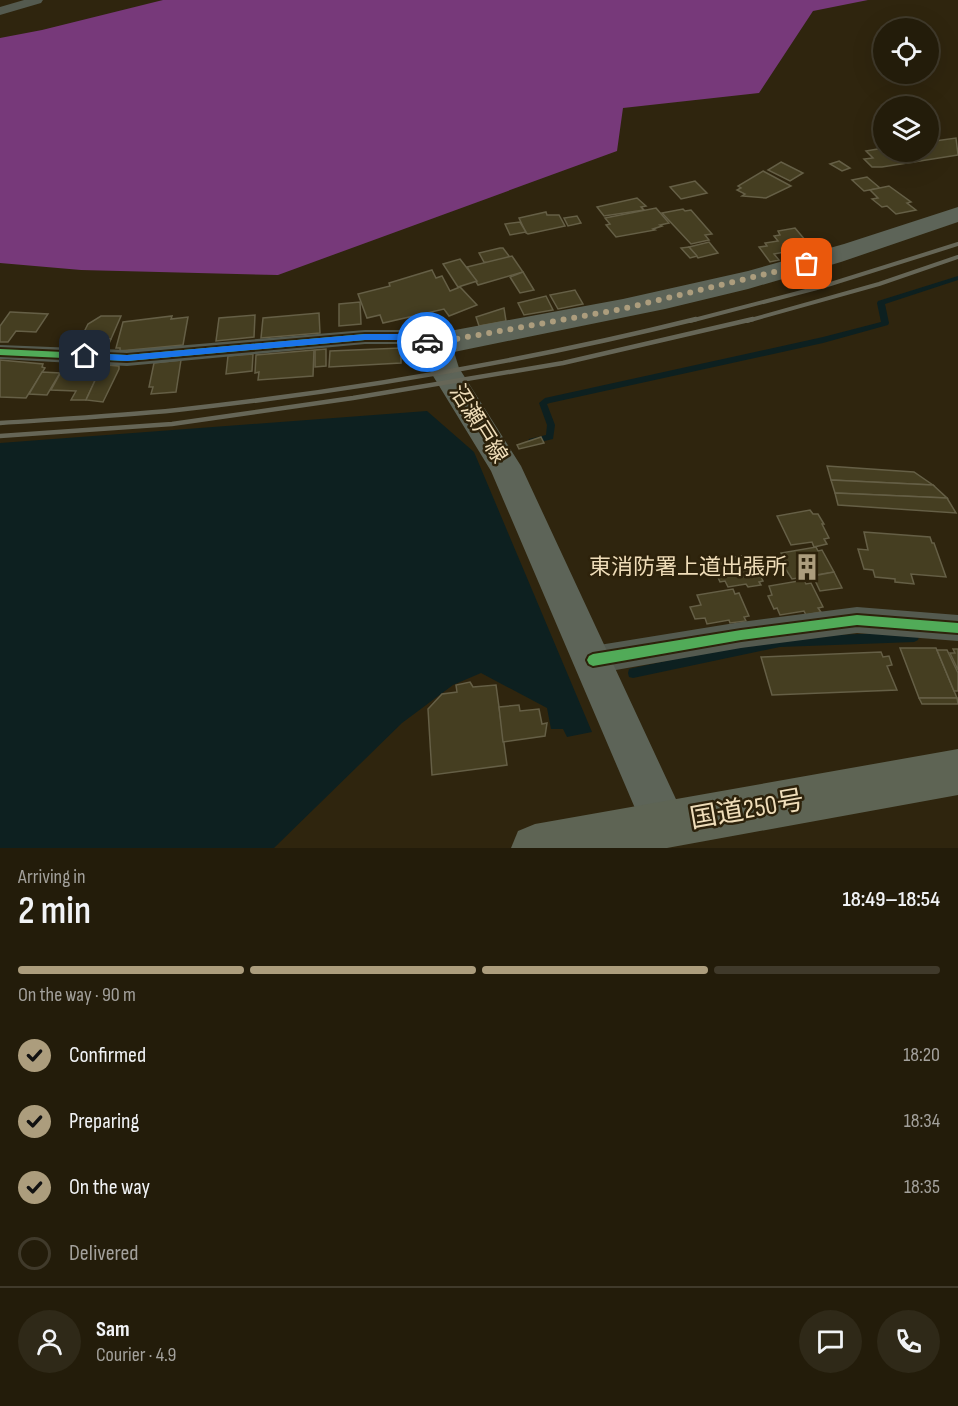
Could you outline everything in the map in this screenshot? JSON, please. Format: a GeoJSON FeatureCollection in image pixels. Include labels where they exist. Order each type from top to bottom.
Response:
{"type":"FeatureCollection","features":[{"type":"Feature","properties":{"kind":"highway","name":"国道250号"},"geometry":{"type":"LineString","coordinates":[[535,848],[958,772]]}},
{"type":"Feature","properties":{"kind":"main road"},"geometry":{"type":"LineString","coordinates":[[441,346],[456,339],[622,309],[788,270],[883,241],[958,214]]}},
{"type":"Feature","properties":{"kind":"main road","name":"沼瀬戸線"},"geometry":{"type":"LineString","coordinates":[[441,346],[440,355],[445,371],[504,466],[593,660],[665,825]]}},
{"type":"Feature","properties":{"kind":"street"},"geometry":{"type":"LineString","coordinates":[[0,11],[37,0]]}},
{"type":"Feature","properties":{"kind":"street"},"geometry":{"type":"LineString","coordinates":[[0,352],[127,358],[374,337],[402,337],[441,346]]}},
{"type":"Feature","properties":{"kind":"street"},"geometry":{"type":"LineString","coordinates":[[593,660],[741,635],[857,620],[958,628]]}},
{"type":"Feature","properties":{"kind":"shaded area"},"geometry":{"type":"Polygon","coordinates":[[[163,0],[868,0],[813,11],[759,93],[623,108],[617,151],[278,275],[81,270],[0,263],[0,38],[163,0]]]}},
{"type":"Feature","properties":{"kind":"water"},"geometry":{"type":"Polygon","coordinates":[[[427,411],[474,452],[592,732],[567,737],[563,729],[551,729],[547,708],[481,673],[453,685],[402,723],[274,848],[0,848],[0,443],[427,411]]]}},
{"type":"Feature","properties":{"kind":"building"},"geometry":{"type":"Polygon","coordinates":[[[956,138],[958,155],[939,158],[939,140],[956,138]]]}},
{"type":"Feature","properties":{"kind":"building"},"geometry":{"type":"Polygon","coordinates":[[[873,150],[873,158],[866,151],[873,150]]]}},
{"type":"Feature","properties":{"kind":"building"},"geometry":{"type":"Polygon","coordinates":[[[873,158],[873,162],[914,162],[872,167],[864,159],[873,158]]]}},
{"type":"Feature","properties":{"kind":"building"},"geometry":{"type":"Polygon","coordinates":[[[839,161],[850,168],[842,171],[830,164],[839,161]]]}},
{"type":"Feature","properties":{"kind":"building"},"geometry":{"type":"Polygon","coordinates":[[[781,162],[803,173],[790,181],[768,170],[781,162]]]}},
{"type":"Feature","properties":{"kind":"building"},"geometry":{"type":"Polygon","coordinates":[[[763,171],[791,186],[766,198],[742,196],[745,194],[737,190],[741,188],[738,186],[763,171]]]}},
{"type":"Feature","properties":{"kind":"building"},"geometry":{"type":"Polygon","coordinates":[[[867,177],[880,188],[864,191],[852,180],[867,177]]]}},
{"type":"Feature","properties":{"kind":"building"},"geometry":{"type":"Polygon","coordinates":[[[695,181],[707,193],[681,199],[670,187],[695,181]]]}},
{"type":"Feature","properties":{"kind":"building"},"geometry":{"type":"Polygon","coordinates":[[[889,186],[911,202],[907,203],[916,210],[896,214],[887,206],[882,207],[872,199],[878,198],[870,190],[889,186]]]}},
{"type":"Feature","properties":{"kind":"building"},"geometry":{"type":"Polygon","coordinates":[[[637,198],[646,206],[641,207],[644,210],[604,216],[597,207],[637,198]]]}},
{"type":"Feature","properties":{"kind":"building"},"geometry":{"type":"Polygon","coordinates":[[[656,208],[669,223],[653,229],[655,230],[616,237],[606,225],[610,224],[605,218],[656,208]]]}},
{"type":"Feature","properties":{"kind":"building"},"geometry":{"type":"Polygon","coordinates":[[[683,209],[691,210],[712,234],[705,235],[709,240],[691,244],[662,213],[683,209]]]}},
{"type":"Feature","properties":{"kind":"building"},"geometry":{"type":"Polygon","coordinates":[[[546,212],[547,215],[559,215],[565,226],[526,233],[519,218],[546,212]]]}},
{"type":"Feature","properties":{"kind":"building"},"geometry":{"type":"Polygon","coordinates":[[[577,216],[581,223],[568,226],[564,218],[577,216]]]}},
{"type":"Feature","properties":{"kind":"building"},"geometry":{"type":"Polygon","coordinates":[[[520,222],[526,232],[510,235],[505,224],[520,222]]]}},
{"type":"Feature","properties":{"kind":"building"},"geometry":{"type":"Polygon","coordinates":[[[795,228],[811,247],[774,254],[779,260],[770,262],[759,247],[767,246],[765,243],[778,241],[774,236],[780,235],[778,231],[795,228]]]}},
{"type":"Feature","properties":{"kind":"building"},"geometry":{"type":"Polygon","coordinates":[[[709,242],[718,253],[698,258],[689,247],[709,242]]]}},
{"type":"Feature","properties":{"kind":"building"},"geometry":{"type":"Polygon","coordinates":[[[689,247],[697,256],[690,258],[681,248],[689,247]]]}},
{"type":"Feature","properties":{"kind":"building"},"geometry":{"type":"Polygon","coordinates":[[[503,248],[509,256],[507,259],[488,263],[484,262],[479,253],[503,248]]]}},
{"type":"Feature","properties":{"kind":"building"},"geometry":{"type":"Polygon","coordinates":[[[512,256],[523,272],[478,285],[467,267],[512,256]]]}},
{"type":"Feature","properties":{"kind":"building"},"geometry":{"type":"Polygon","coordinates":[[[460,259],[477,281],[458,287],[443,264],[460,259]]]}},
{"type":"Feature","properties":{"kind":"building"},"geometry":{"type":"Polygon","coordinates":[[[432,270],[436,278],[442,276],[450,291],[460,287],[477,305],[449,316],[444,309],[383,323],[380,315],[367,318],[358,294],[390,286],[389,283],[432,270]]]}},
{"type":"Feature","properties":{"kind":"building"},"geometry":{"type":"Polygon","coordinates":[[[523,272],[534,290],[520,293],[510,277],[523,272]]]}},
{"type":"Feature","properties":{"kind":"building"},"geometry":{"type":"Polygon","coordinates":[[[575,290],[583,304],[558,309],[550,295],[575,290]]]}},
{"type":"Feature","properties":{"kind":"building"},"geometry":{"type":"Polygon","coordinates":[[[546,296],[553,310],[524,315],[518,303],[546,296]]]}},
{"type":"Feature","properties":{"kind":"building"},"geometry":{"type":"Polygon","coordinates":[[[360,302],[361,324],[339,326],[339,304],[360,302]]]}},
{"type":"Feature","properties":{"kind":"building"},"geometry":{"type":"Polygon","coordinates":[[[504,308],[506,321],[479,326],[476,317],[504,308]]]}},
{"type":"Feature","properties":{"kind":"building"},"geometry":{"type":"Polygon","coordinates":[[[10,312],[48,314],[36,332],[16,331],[8,342],[0,342],[0,326],[10,312]]]}},
{"type":"Feature","properties":{"kind":"building"},"geometry":{"type":"Polygon","coordinates":[[[319,313],[320,333],[261,338],[263,318],[319,313]]]}},
{"type":"Feature","properties":{"kind":"building"},"geometry":{"type":"Polygon","coordinates":[[[255,315],[254,337],[216,341],[219,318],[255,315]]]}},
{"type":"Feature","properties":{"kind":"building"},"geometry":{"type":"Polygon","coordinates":[[[101,316],[121,316],[111,339],[81,338],[88,324],[101,316]]]}},
{"type":"Feature","properties":{"kind":"building"},"geometry":{"type":"Polygon","coordinates":[[[172,316],[171,319],[188,317],[183,345],[120,351],[120,348],[116,348],[123,322],[172,316]]]}},
{"type":"Feature","properties":{"kind":"building"},"geometry":{"type":"Polygon","coordinates":[[[99,339],[111,339],[107,348],[95,348],[99,339]]]}},
{"type":"Feature","properties":{"kind":"building"},"geometry":{"type":"Polygon","coordinates":[[[401,348],[401,363],[329,367],[330,351],[401,348]]]}},
{"type":"Feature","properties":{"kind":"building"},"geometry":{"type":"Polygon","coordinates":[[[326,349],[326,366],[315,367],[315,350],[326,349]]]}},
{"type":"Feature","properties":{"kind":"building"},"geometry":{"type":"Polygon","coordinates":[[[314,350],[313,376],[258,380],[259,372],[255,373],[256,355],[314,350]]]}},
{"type":"Feature","properties":{"kind":"building"},"geometry":{"type":"Polygon","coordinates":[[[253,354],[252,371],[226,374],[228,356],[253,354]]]}},
{"type":"Feature","properties":{"kind":"building"},"geometry":{"type":"Polygon","coordinates":[[[0,360],[43,364],[42,367],[45,368],[26,398],[0,397],[0,360]]]}},
{"type":"Feature","properties":{"kind":"building"},"geometry":{"type":"Polygon","coordinates":[[[181,360],[176,392],[151,394],[153,387],[149,387],[154,363],[181,360]]]}},
{"type":"Feature","properties":{"kind":"building"},"geometry":{"type":"Polygon","coordinates":[[[66,363],[106,365],[102,374],[98,374],[86,400],[71,400],[76,391],[51,390],[66,363]]]}},
{"type":"Feature","properties":{"kind":"building"},"geometry":{"type":"Polygon","coordinates":[[[106,365],[119,366],[119,369],[103,402],[86,400],[98,374],[102,374],[106,365]]]}},
{"type":"Feature","properties":{"kind":"building"},"geometry":{"type":"Polygon","coordinates":[[[42,372],[60,373],[47,395],[29,394],[42,372]]]}},
{"type":"Feature","properties":{"kind":"building"},"geometry":{"type":"Polygon","coordinates":[[[541,437],[544,443],[519,449],[517,445],[541,437]]]}},
{"type":"Feature","properties":{"kind":"building"},"geometry":{"type":"Polygon","coordinates":[[[827,466],[914,472],[933,485],[831,480],[827,466]]]}},
{"type":"Feature","properties":{"kind":"building"},"geometry":{"type":"Polygon","coordinates":[[[831,480],[933,485],[947,498],[835,493],[831,480]]]}},
{"type":"Feature","properties":{"kind":"building"},"geometry":{"type":"Polygon","coordinates":[[[835,493],[947,498],[956,513],[838,505],[835,493]]]}},
{"type":"Feature","properties":{"kind":"building"},"geometry":{"type":"Polygon","coordinates":[[[810,510],[813,514],[818,514],[824,524],[822,524],[829,538],[824,539],[827,544],[814,547],[812,542],[791,545],[777,516],[810,510]]]}},
{"type":"Feature","properties":{"kind":"building"},"geometry":{"type":"Polygon","coordinates":[[[864,532],[930,537],[946,577],[911,574],[914,584],[875,577],[873,570],[864,569],[858,549],[868,550],[864,532]]]}},
{"type":"Feature","properties":{"kind":"building","name":"東消防署上道出張所"},"geometry":{"type":"Polygon","coordinates":[[[816,547],[818,551],[822,550],[834,572],[792,579],[781,562],[785,561],[781,553],[816,547]]]}},
{"type":"Feature","properties":{"kind":"building"},"geometry":{"type":"Polygon","coordinates":[[[746,555],[749,560],[753,559],[763,581],[759,582],[761,585],[748,587],[746,584],[728,587],[725,581],[720,582],[711,561],[746,555]]]}},
{"type":"Feature","properties":{"kind":"building"},"geometry":{"type":"Polygon","coordinates":[[[834,572],[842,588],[820,591],[813,576],[834,572]]]}},
{"type":"Feature","properties":{"kind":"building"},"geometry":{"type":"Polygon","coordinates":[[[804,580],[806,584],[811,583],[823,607],[818,608],[821,612],[806,615],[804,611],[780,615],[777,608],[774,609],[768,596],[772,595],[769,586],[804,580]]]}},
{"type":"Feature","properties":{"kind":"building"},"geometry":{"type":"Polygon","coordinates":[[[733,589],[735,594],[739,593],[749,616],[744,617],[746,621],[730,623],[729,620],[707,624],[705,618],[695,619],[690,607],[701,605],[697,595],[733,589]]]}},
{"type":"Feature","properties":{"kind":"building"},"geometry":{"type":"Polygon","coordinates":[[[900,648],[936,648],[957,698],[919,698],[900,648]]]}},
{"type":"Feature","properties":{"kind":"building"},"geometry":{"type":"Polygon","coordinates":[[[953,649],[958,649],[958,670],[950,653],[955,653],[953,649]]]}},
{"type":"Feature","properties":{"kind":"building"},"geometry":{"type":"Polygon","coordinates":[[[937,650],[947,650],[958,673],[958,691],[954,691],[937,650]]]}},
{"type":"Feature","properties":{"kind":"building"},"geometry":{"type":"Polygon","coordinates":[[[881,652],[883,657],[889,656],[892,665],[887,666],[897,690],[772,695],[761,657],[881,652]]]}},
{"type":"Feature","properties":{"kind":"building"},"geometry":{"type":"Polygon","coordinates":[[[470,682],[473,687],[496,685],[507,765],[432,775],[428,709],[442,694],[457,692],[456,685],[470,682]]]}},
{"type":"Feature","properties":{"kind":"building"},"geometry":{"type":"Polygon","coordinates":[[[919,698],[957,698],[958,704],[922,704],[919,698]]]}},
{"type":"Feature","properties":{"kind":"building"},"geometry":{"type":"Polygon","coordinates":[[[519,705],[520,711],[539,709],[542,724],[547,723],[545,736],[503,742],[499,707],[519,705]]]}},
{"type":"Feature","properties":{"kind":"waterway"},"geometry":{"type":"LineString","coordinates":[[532,441],[550,437],[551,425],[543,403],[548,400],[823,340],[885,323],[881,303],[958,278]]}},
{"type":"Feature","properties":{"kind":"waterway"},"geometry":{"type":"LineString","coordinates":[[633,673],[780,642],[914,637]]}},
{"type":"Feature","properties":{"kind":"railway"},"geometry":{"type":"LineString","coordinates":[[690,321],[821,287],[958,244]]}},
{"type":"Feature","properties":{"kind":"railway"},"geometry":{"type":"LineString","coordinates":[[747,321],[879,284],[958,257]]}},
{"type":"Feature","properties":{"kind":"railway"},"geometry":{"type":"LineString","coordinates":[[0,423],[177,410],[307,394],[503,361],[696,319]]}},
{"type":"Feature","properties":{"kind":"railway"},"geometry":{"type":"LineString","coordinates":[[0,436],[172,424],[353,398],[563,363],[753,319]]}},
{"type":"Feature","properties":{"kind":"cycle path"},"geometry":{"type":"LineString","coordinates":[[0,352],[127,358],[365,337],[402,337],[441,346]]}},
{"type":"Feature","properties":{"kind":"cycle path"},"geometry":{"type":"LineString","coordinates":[[593,660],[741,635],[857,620],[958,628]]}},
{"type":"Feature","properties":{"kind":"way so far"},"geometry":{"type":"LineString","coordinates":[[427,342],[441,346],[456,339],[622,309],[807,264]]}},
{"type":"Feature","properties":{"kind":"place","name":"東消防署上道出張所"},"geometry":{"type":"Point","coordinates":[807,567]}},
{"type":"Feature","properties":{"kind":"route"},"geometry":{"type":"LineString","coordinates":[[85,356],[127,358],[365,337],[402,337],[427,342]]}}]}
